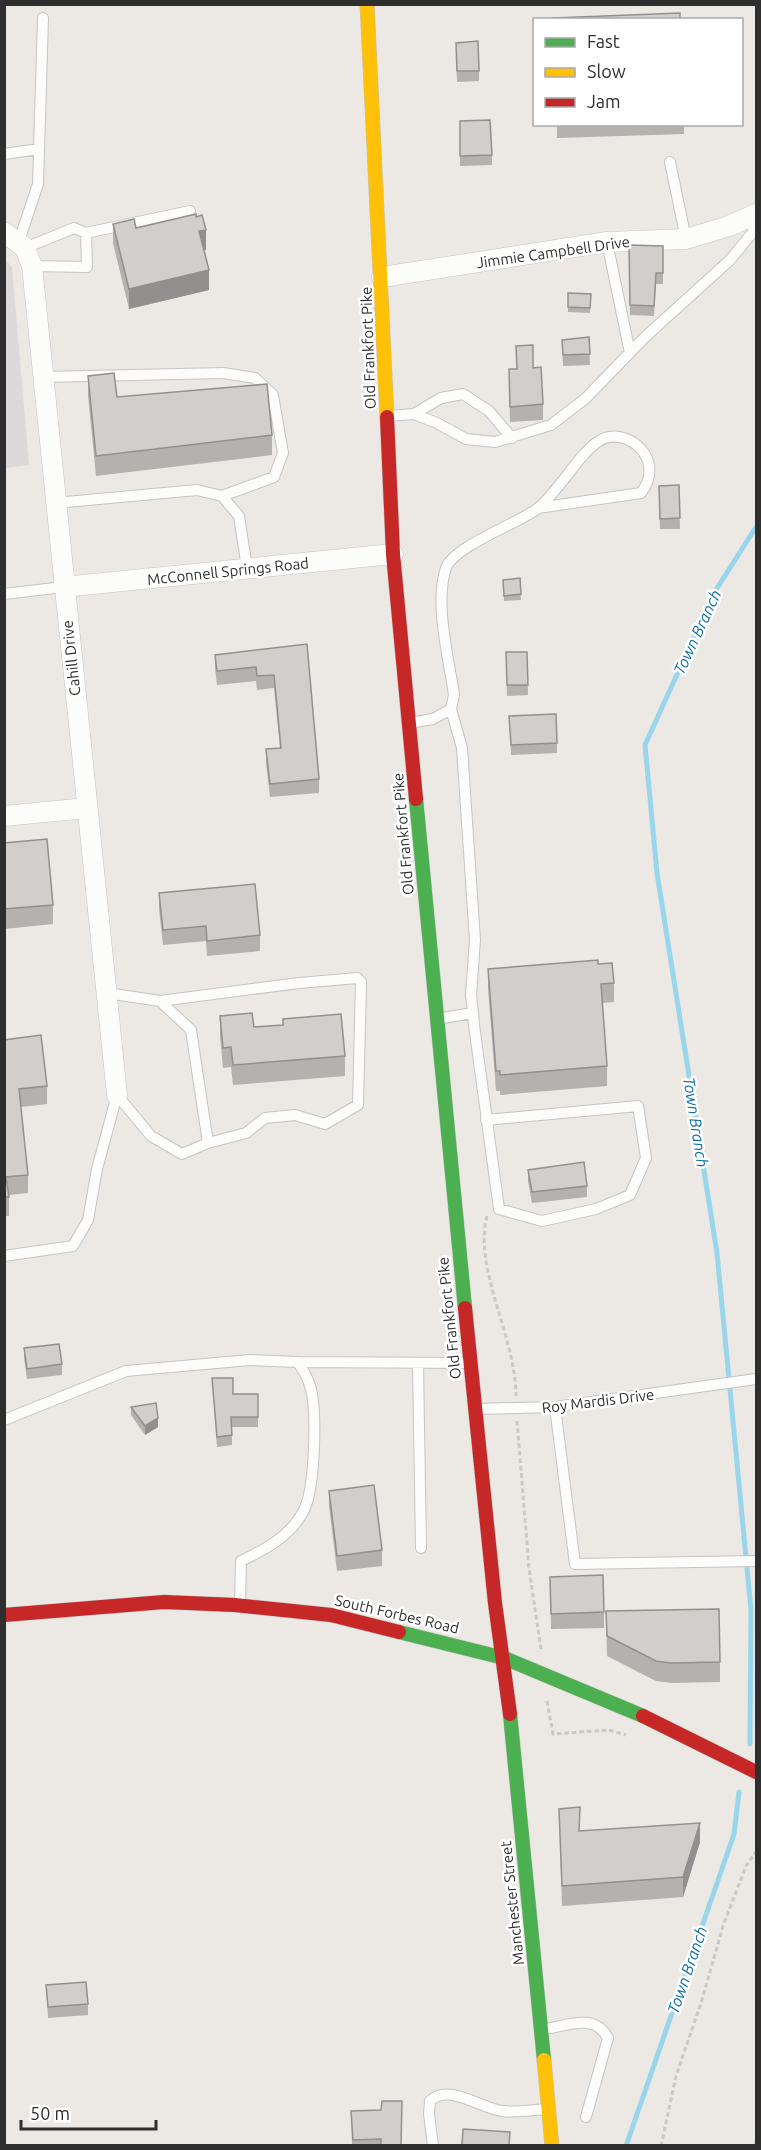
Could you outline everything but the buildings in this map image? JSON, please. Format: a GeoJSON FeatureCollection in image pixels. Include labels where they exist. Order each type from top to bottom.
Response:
{"type":"FeatureCollection","features":[{"type":"Feature","properties":{"kind":"main road","name":"Old Frankfort Pike"},"geometry":{"type":"LineString","coordinates":[[367,4],[382,277],[393,554],[470,1363],[495,1603],[504,1658]]}},
{"type":"Feature","properties":{"kind":"main road","name":"South Forbes Road"},"geometry":{"type":"LineString","coordinates":[[4,1616],[30,1611],[164,1602],[240,1605],[331,1615],[504,1658],[635,1712],[756,1772]]}},
{"type":"Feature","properties":{"kind":"main road","name":"Manchester Street"},"geometry":{"type":"LineString","coordinates":[[504,1658],[552,2145]]}},
{"type":"Feature","properties":{"kind":"street","name":"Jimmie Campbell Drive"},"geometry":{"type":"LineString","coordinates":[[382,277],[607,242],[686,239],[729,226],[755,215]]}},
{"type":"Feature","properties":{"kind":"street","name":"Cahill Drive"},"geometry":{"type":"LineString","coordinates":[[20,247],[42,377],[117,1095]]}},
{"type":"Feature","properties":{"kind":"street","name":"McConnell Springs Road"},"geometry":{"type":"LineString","coordinates":[[63,587],[393,554]]}},
{"type":"Feature","properties":{"kind":"street"},"geometry":{"type":"LineString","coordinates":[[4,816],[87,808]]}},
{"type":"Feature","properties":{"kind":"lane"},"geometry":{"type":"LineString","coordinates":[[20,247],[38,184],[43,18]]}},
{"type":"Feature","properties":{"kind":"lane"},"geometry":{"type":"LineString","coordinates":[[4,154],[39,149]]}},
{"type":"Feature","properties":{"kind":"lane"},"geometry":{"type":"LineString","coordinates":[[670,162],[686,239]]}},
{"type":"Feature","properties":{"kind":"lane"},"geometry":{"type":"LineString","coordinates":[[20,247],[74,228],[86,233],[190,211]]}},
{"type":"Feature","properties":{"kind":"lane"},"geometry":{"type":"LineString","coordinates":[[387,416],[414,414],[437,423],[466,439],[495,442],[551,425],[586,398],[630,353],[730,260],[753,232],[755,215]]}},
{"type":"Feature","properties":{"kind":"lane"},"geometry":{"type":"LineString","coordinates":[[20,247],[87,267],[86,233]]}},
{"type":"Feature","properties":{"kind":"lane"},"geometry":{"type":"LineString","coordinates":[[607,242],[630,353]]}},
{"type":"Feature","properties":{"kind":"lane"},"geometry":{"type":"LineString","coordinates":[[42,377],[223,373],[255,378],[273,395],[283,453],[274,477],[222,496],[197,490],[55,503]]}},
{"type":"Feature","properties":{"kind":"lane"},"geometry":{"type":"LineString","coordinates":[[414,414],[441,398],[463,394],[489,411],[512,438]]}},
{"type":"Feature","properties":{"kind":"lane"},"geometry":{"type":"LineString","coordinates":[[486,1120],[638,1106],[646,1158],[630,1195],[596,1209],[542,1221],[499,1209],[486,1120],[471,995],[475,940],[462,748],[451,709],[454,695],[441,591],[447,565],[467,548],[538,508],[598,441],[615,436],[637,445],[649,460],[652,471],[649,483],[641,493],[538,508]]}},
{"type":"Feature","properties":{"kind":"lane"},"geometry":{"type":"LineString","coordinates":[[222,496],[239,516],[247,568]]}},
{"type":"Feature","properties":{"kind":"lane"},"geometry":{"type":"LineString","coordinates":[[4,594],[63,587]]}},
{"type":"Feature","properties":{"kind":"lane"},"geometry":{"type":"LineString","coordinates":[[409,723],[433,719],[451,709]]}},
{"type":"Feature","properties":{"kind":"lane"},"geometry":{"type":"LineString","coordinates":[[107,993],[160,1001],[299,982],[357,978],[361,982],[358,1105],[325,1124],[295,1115],[265,1118],[246,1133],[208,1143],[182,1154],[151,1136],[117,1095]]}},
{"type":"Feature","properties":{"kind":"lane"},"geometry":{"type":"LineString","coordinates":[[160,1001],[190,1030],[208,1143]]}},
{"type":"Feature","properties":{"kind":"lane"},"geometry":{"type":"LineString","coordinates":[[436,1019],[473,1013]]}},
{"type":"Feature","properties":{"kind":"lane"},"geometry":{"type":"LineString","coordinates":[[4,1256],[73,1246],[88,1220],[117,1095]]}},
{"type":"Feature","properties":{"kind":"lane"},"geometry":{"type":"LineString","coordinates":[[4,1420],[126,1371],[250,1360],[470,1363]]}},
{"type":"Feature","properties":{"kind":"lane"},"geometry":{"type":"LineString","coordinates":[[240,1605],[242,1561],[277,1544],[304,1510],[314,1466],[314,1432],[310,1384],[298,1362]]}},
{"type":"Feature","properties":{"kind":"lane"},"geometry":{"type":"LineString","coordinates":[[418,1363],[422,1548]]}},
{"type":"Feature","properties":{"kind":"lane","name":"Roy Mardis Drive"},"geometry":{"type":"LineString","coordinates":[[475,1409],[555,1407],[756,1379]]}},
{"type":"Feature","properties":{"kind":"lane"},"geometry":{"type":"LineString","coordinates":[[555,1407],[575,1564],[756,1561]]}},
{"type":"Feature","properties":{"kind":"lane"},"geometry":{"type":"LineString","coordinates":[[541,2031],[591,2021],[603,2028],[608,2038],[586,2117]]}},
{"type":"Feature","properties":{"kind":"lane"},"geometry":{"type":"LineString","coordinates":[[433,2145],[429,2114],[430,2101],[436,2095],[447,2093],[502,2111],[549,2109]]}},
{"type":"Feature","properties":{"kind":"path"},"geometry":{"type":"LineString","coordinates":[[549,1717],[554,1734],[609,1730],[629,1736]]}},
{"type":"Feature","properties":{"kind":"path"},"geometry":{"type":"LineString","coordinates":[[661,2145],[676,2076],[702,2000],[723,1926],[746,1866],[756,1852]]}},
{"type":"Feature","properties":{"kind":"shaded area"},"geometry":{"type":"Polygon","coordinates":[[[4,258],[12,267],[29,465],[5,468],[4,258]]]}},
{"type":"Feature","properties":{"kind":"waterway","name":"Town Branch"},"geometry":{"type":"LineString","coordinates":[[750,1744],[751,1610],[717,1253],[657,873],[645,745],[714,593],[756,527]]}},
{"type":"Feature","properties":{"kind":"waterway","name":"Town Branch"},"geometry":{"type":"LineString","coordinates":[[626,2146],[734,1834],[739,1792]]}},
{"type":"Feature","properties":{"kind":"railway"},"geometry":{"type":"LineString","coordinates":[[755,2146],[756,2141]]}},
{"type":"Feature","properties":{"kind":"traffic: fast"},"geometry":{"type":"LineString","coordinates":[[416,799],[465,1308]]}},
{"type":"Feature","properties":{"kind":"traffic: fast"},"geometry":{"type":"LineString","coordinates":[[399,1632],[504,1658],[643,1716]]}},
{"type":"Feature","properties":{"kind":"traffic: fast"},"geometry":{"type":"LineString","coordinates":[[510,1714],[544,2060]]}},
{"type":"Feature","properties":{"kind":"traffic: slow"},"geometry":{"type":"LineString","coordinates":[[367,4],[387,417]]}},
{"type":"Feature","properties":{"kind":"traffic: slow"},"geometry":{"type":"LineString","coordinates":[[544,2060],[552,2146]]}},
{"type":"Feature","properties":{"kind":"traffic: jam"},"geometry":{"type":"LineString","coordinates":[[387,417],[393,554],[416,799]]}},
{"type":"Feature","properties":{"kind":"traffic: jam"},"geometry":{"type":"LineString","coordinates":[[465,1308],[495,1603],[510,1714]]}},
{"type":"Feature","properties":{"kind":"traffic: jam"},"geometry":{"type":"LineString","coordinates":[[4,1615],[164,1602],[235,1605],[331,1615],[399,1632]]}},
{"type":"Feature","properties":{"kind":"traffic: jam"},"geometry":{"type":"LineString","coordinates":[[643,1716],[756,1772]]}}]}
